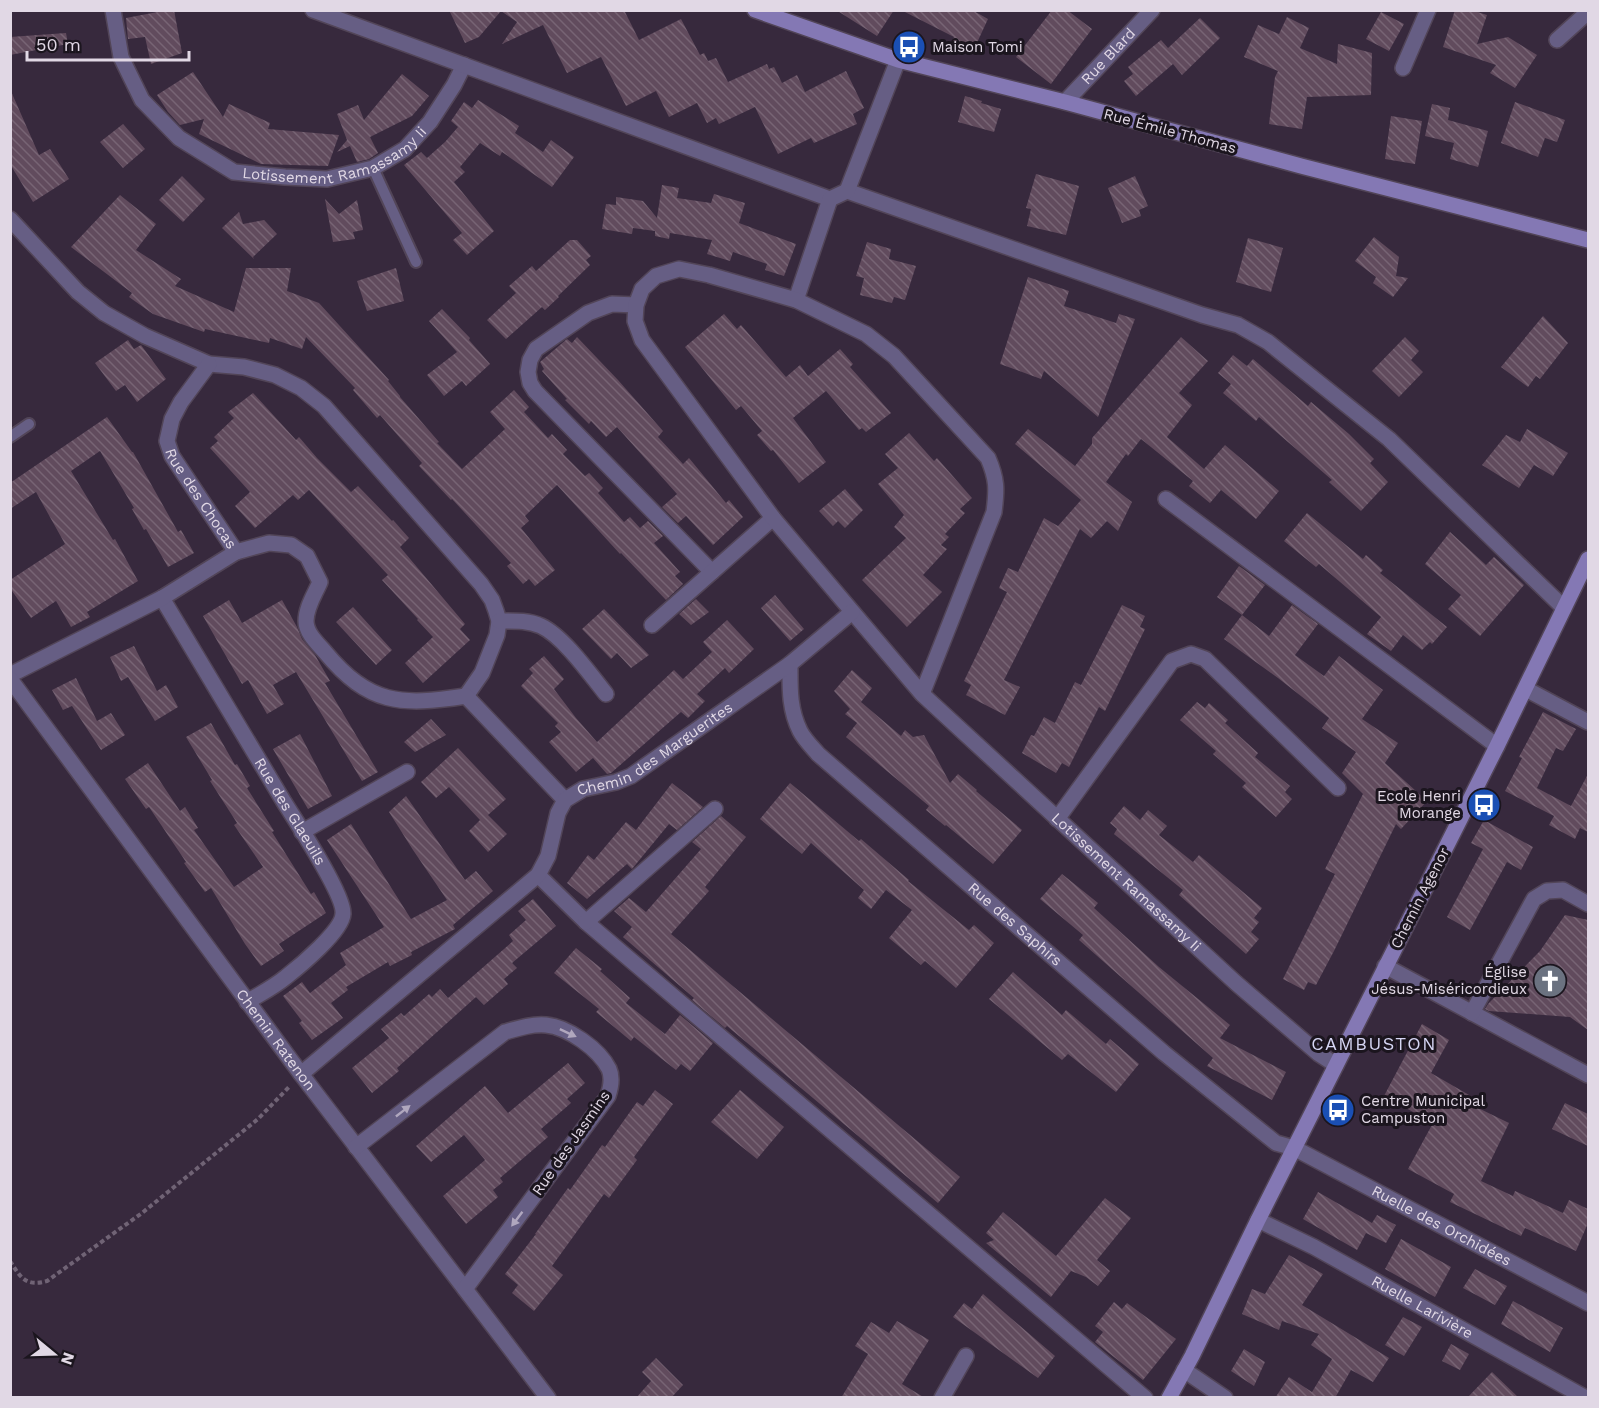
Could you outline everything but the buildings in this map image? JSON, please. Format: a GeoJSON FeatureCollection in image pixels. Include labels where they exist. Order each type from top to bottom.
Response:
{"type":"FeatureCollection","features":[{"type":"Feature","properties":{"kind":"main road","name":"Rue Émile Thomas"},"geometry":{"type":"LineString","coordinates":[[755,10],[898,60],[1588,240]]}},
{"type":"Feature","properties":{"kind":"main road","name":"Chemin Agenor"},"geometry":{"type":"LineString","coordinates":[[1169,1398],[1587,564]]}},
{"type":"Feature","properties":{"kind":"street","name":"Lotissement Ramassamy Ii"},"geometry":{"type":"LineString","coordinates":[[112,10],[121,57],[142,100],[179,138],[234,171],[327,179],[373,168],[405,149],[430,122],[464,65]]}},
{"type":"Feature","properties":{"kind":"street"},"geometry":{"type":"LineString","coordinates":[[313,10],[830,199],[847,191],[898,60]]}},
{"type":"Feature","properties":{"kind":"street","name":"Rue Blard"},"geometry":{"type":"LineString","coordinates":[[1065,102],[1152,10]]}},
{"type":"Feature","properties":{"kind":"street"},"geometry":{"type":"LineString","coordinates":[[1403,68],[1428,10]]}},
{"type":"Feature","properties":{"kind":"street"},"geometry":{"type":"LineString","coordinates":[[1557,40],[1588,12]]}},
{"type":"Feature","properties":{"kind":"street"},"geometry":{"type":"LineString","coordinates":[[847,191],[1191,311],[1238,325],[1268,342],[1389,439],[1564,608]]}},
{"type":"Feature","properties":{"kind":"street"},"geometry":{"type":"LineString","coordinates":[[796,300],[830,199]]}},
{"type":"Feature","properties":{"kind":"street"},"geometry":{"type":"LineString","coordinates":[[10,219],[78,292],[104,313],[145,336],[209,364],[244,367],[275,375],[301,388],[324,406],[481,584],[492,600],[499,621],[497,635],[482,673],[466,696],[565,800]]}},
{"type":"Feature","properties":{"kind":"street"},"geometry":{"type":"LineString","coordinates":[[712,572],[535,391],[528,372],[530,360],[536,349],[588,313],[612,304],[636,305],[642,289],[656,276],[679,269],[709,275],[796,300],[866,334],[894,356],[988,458],[995,473],[997,489],[994,512],[922,694]]}},
{"type":"Feature","properties":{"kind":"street","name":"Lotissement Ramassamy Ii"},"geometry":{"type":"LineString","coordinates":[[636,305],[635,321],[642,340],[773,518],[922,694],[1236,983],[1319,1054],[1336,1065]]}},
{"type":"Feature","properties":{"kind":"street","name":"Rue des Chocas"},"geometry":{"type":"LineString","coordinates":[[209,364],[181,402],[172,419],[167,441],[172,456],[236,552],[269,543],[291,545],[307,556],[320,582],[307,611],[306,624],[311,636],[337,667],[357,684],[381,696],[397,700],[432,701],[466,696]]}},
{"type":"Feature","properties":{"kind":"street"},"geometry":{"type":"LineString","coordinates":[[1166,499],[1497,746]]}},
{"type":"Feature","properties":{"kind":"street"},"geometry":{"type":"LineString","coordinates":[[652,625],[773,518]]}},
{"type":"Feature","properties":{"kind":"street"},"geometry":{"type":"LineString","coordinates":[[10,675],[162,598],[236,552]]}},
{"type":"Feature","properties":{"kind":"street","name":"Rue des Glaeuils"},"geometry":{"type":"LineString","coordinates":[[162,598],[342,903],[343,915],[339,926],[330,937],[285,978],[247,1002]]}},
{"type":"Feature","properties":{"kind":"street","name":"Chemin des Marguerites"},"geometry":{"type":"LineString","coordinates":[[301,1074],[538,875],[548,856],[558,813],[565,800],[583,789],[616,782],[631,776],[790,664],[852,612]]}},
{"type":"Feature","properties":{"kind":"street"},"geometry":{"type":"LineString","coordinates":[[499,621],[521,621],[539,625],[556,635],[606,694]]}},
{"type":"Feature","properties":{"kind":"street"},"geometry":{"type":"LineString","coordinates":[[1057,819],[1172,661],[1191,654],[1205,659],[1338,788]]}},
{"type":"Feature","properties":{"kind":"street","name":"Rue des Saphirs"},"geometry":{"type":"LineString","coordinates":[[790,664],[793,713],[801,733],[818,754],[1164,1053],[1276,1143],[1294,1148]]}},
{"type":"Feature","properties":{"kind":"street","name":"Chemin Ratenon"},"geometry":{"type":"LineString","coordinates":[[10,679],[247,1002],[548,1398]]}},
{"type":"Feature","properties":{"kind":"street"},"geometry":{"type":"LineString","coordinates":[[1526,689],[1588,722]]}},
{"type":"Feature","properties":{"kind":"street"},"geometry":{"type":"LineString","coordinates":[[302,832],[407,772]]}},
{"type":"Feature","properties":{"kind":"street"},"geometry":{"type":"LineString","coordinates":[[586,921],[715,809]]}},
{"type":"Feature","properties":{"kind":"street"},"geometry":{"type":"LineString","coordinates":[[538,875],[586,921],[1145,1398]]}},
{"type":"Feature","properties":{"kind":"street"},"geometry":{"type":"LineString","coordinates":[[1472,1013],[1534,899],[1547,891],[1563,890],[1588,904]]}},
{"type":"Feature","properties":{"kind":"street"},"geometry":{"type":"LineString","coordinates":[[1385,966],[1588,1075]]}},
{"type":"Feature","properties":{"kind":"street","name":"Rue des Jasmins"},"geometry":{"type":"LineString","coordinates":[[356,1147],[505,1032],[526,1025],[548,1025],[569,1032],[587,1043],[602,1060],[610,1071],[612,1085],[608,1096],[465,1289]]}},
{"type":"Feature","properties":{"kind":"street","name":"Ruelle des Orchidées"},"geometry":{"type":"LineString","coordinates":[[1294,1148],[1588,1303]]}},
{"type":"Feature","properties":{"kind":"street","name":"Ruelle Larivière"},"geometry":{"type":"LineString","coordinates":[[1258,1220],[1314,1247],[1586,1398]]}},
{"type":"Feature","properties":{"kind":"street"},"geometry":{"type":"LineString","coordinates":[[942,1398],[966,1356]]}},
{"type":"Feature","properties":{"kind":"street"},"geometry":{"type":"LineString","coordinates":[[1184,1370],[1225,1398]]}},
{"type":"Feature","properties":{"kind":"lane"},"geometry":{"type":"LineString","coordinates":[[373,168],[416,262]]}},
{"type":"Feature","properties":{"kind":"lane"},"geometry":{"type":"LineString","coordinates":[[10,437],[29,424]]}},
{"type":"Feature","properties":{"kind":"path"},"geometry":{"type":"LineString","coordinates":[[10,1261],[25,1280],[35,1284],[47,1281],[142,1213],[258,1119],[301,1074]]}},
{"type":"Feature","properties":{"kind":"place","name":"Maison Tomi"},"geometry":{"type":"Point","coordinates":[909,47]}},
{"type":"Feature","properties":{"kind":"place","name":"Ecole Henri Morange"},"geometry":{"type":"Point","coordinates":[1484,805]}},
{"type":"Feature","properties":{"kind":"place","name":"Église Jésus-Miséricordieux"},"geometry":{"type":"Point","coordinates":[1550,981]}},
{"type":"Feature","properties":{"kind":"place","name":"Centre Municipal Campuston"},"geometry":{"type":"Point","coordinates":[1338,1110]}},
{"type":"Feature","properties":{"kind":"district","name":"CAMBUSTON"},"geometry":{"type":"Point","coordinates":[1374,1044]}}]}
